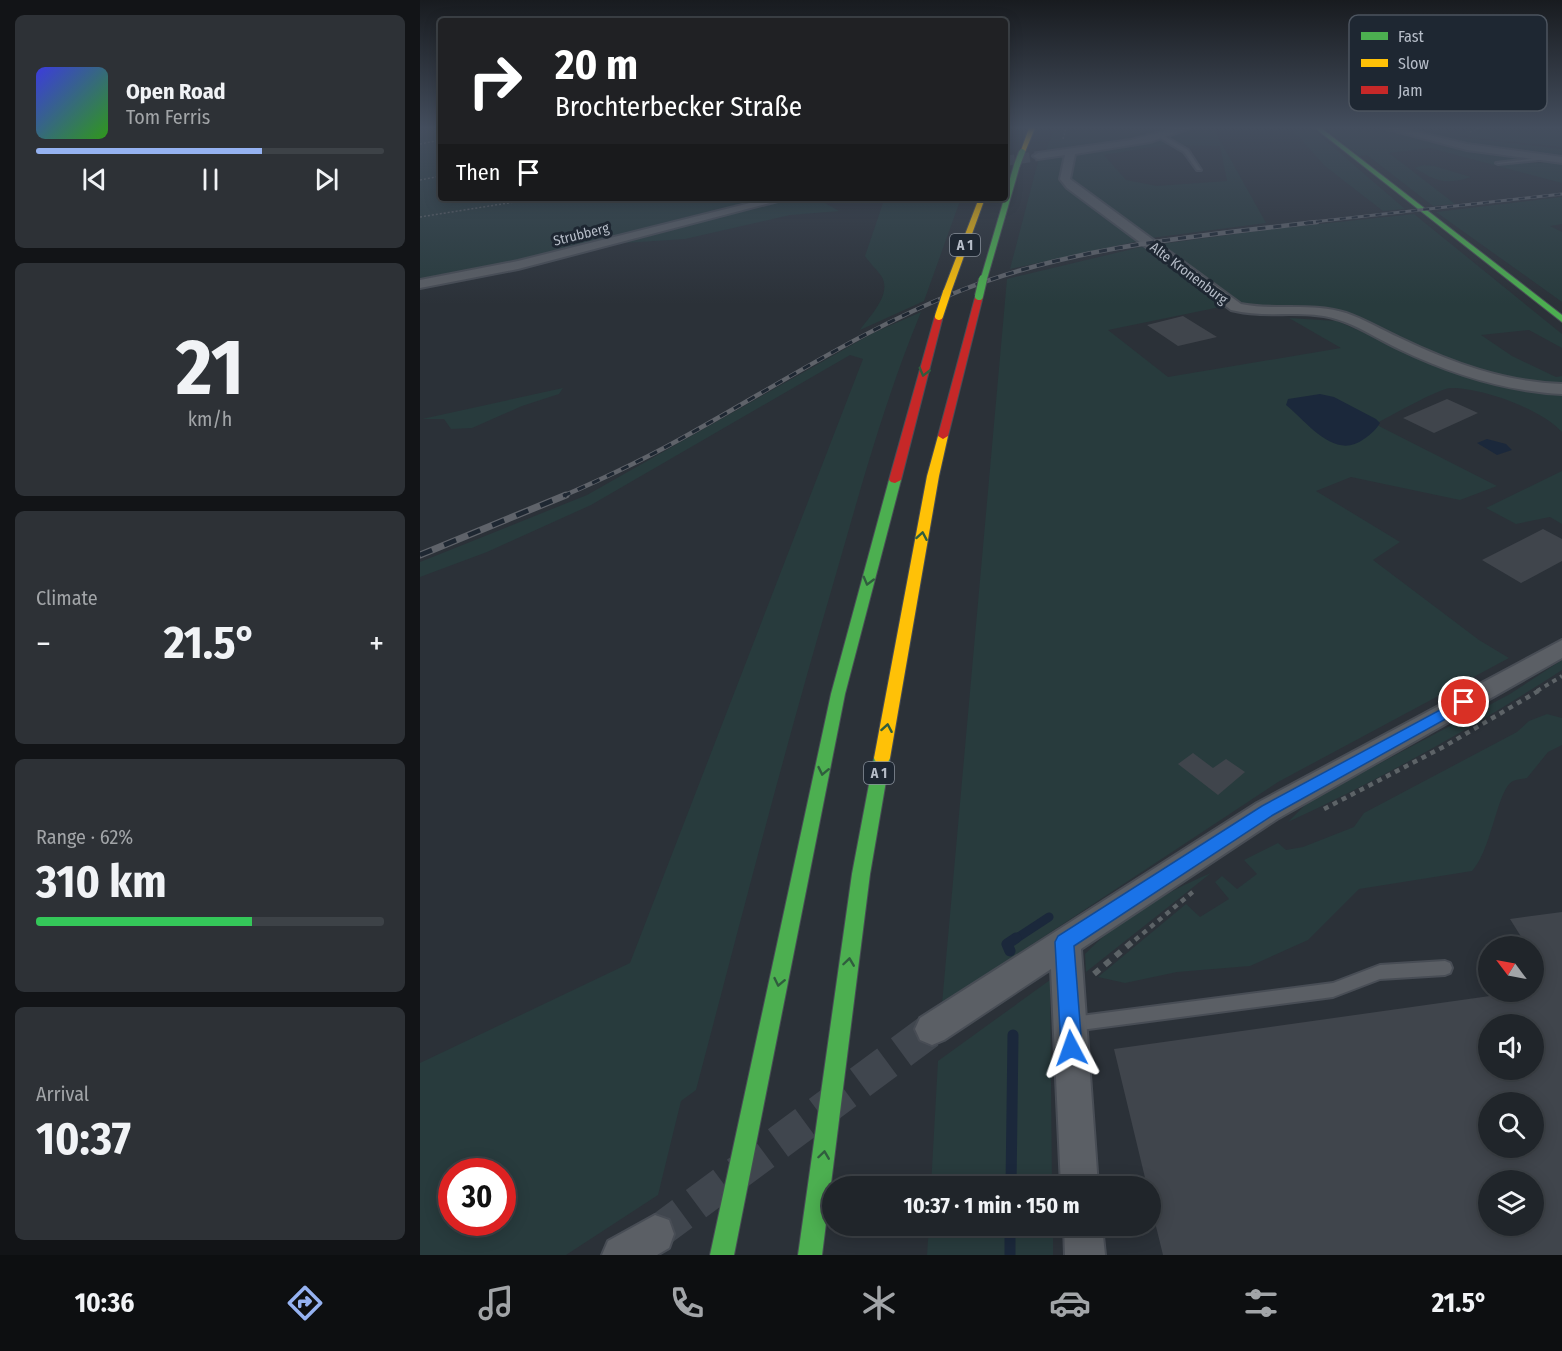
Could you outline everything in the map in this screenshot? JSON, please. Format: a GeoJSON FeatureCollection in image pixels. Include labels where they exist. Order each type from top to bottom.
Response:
{"type":"FeatureCollection","features":[{"type":"Feature","properties":{"kind":"main road"},"geometry":{"type":"LineString","coordinates":[[1393,187],[1562,319]]}},
{"type":"Feature","properties":{"kind":"main road","name":"A 1"},"geometry":{"type":"LineString","coordinates":[[722,1255],[838,694],[939,316],[981,201]]}},
{"type":"Feature","properties":{"kind":"main road","name":"A 1"},"geometry":{"type":"LineString","coordinates":[[810,1255],[861,874],[933,476],[983,279],[1007,201]]}},
{"type":"Feature","properties":{"kind":"street","name":"Alte Kronenburg"},"geometry":{"type":"LineString","coordinates":[[1072,187],[1236,307],[1258,312],[1327,312],[1342,316],[1446,365],[1516,384],[1562,389]]}},
{"type":"Feature","properties":{"kind":"street","name":"Strubberg"},"geometry":{"type":"LineString","coordinates":[[420,284],[529,263],[771,201]]}},
{"type":"Feature","properties":{"kind":"street"},"geometry":{"type":"LineString","coordinates":[[932,1029],[1268,811],[1562,648]]}},
{"type":"Feature","properties":{"kind":"street"},"geometry":{"type":"LineString","coordinates":[[1065,942],[1079,1176]]}},
{"type":"Feature","properties":{"kind":"street"},"geometry":{"type":"LineString","coordinates":[[622,1255],[655,1233]]}},
{"type":"Feature","properties":{"kind":"street"},"geometry":{"type":"LineString","coordinates":[[1084,1236],[1085,1255]]}},
{"type":"Feature","properties":{"kind":"lane"},"geometry":{"type":"LineString","coordinates":[[1069,1010],[1332,990],[1380,972],[1445,968]]}},
{"type":"Feature","properties":{"kind":"path"},"geometry":{"type":"LineString","coordinates":[[420,217],[521,201]]}},
{"type":"Feature","properties":{"kind":"path"},"geometry":{"type":"LineString","coordinates":[[1320,811],[1395,774],[1478,728],[1562,676]]}},
{"type":"Feature","properties":{"kind":"path"},"geometry":{"type":"LineString","coordinates":[[1069,1010],[1196,890]]}},
{"type":"Feature","properties":{"kind":"shaded area"},"geometry":{"type":"Polygon","coordinates":[[[420,187],[438,187],[438,201],[763,201],[520,261],[420,280],[420,187]]]}},
{"type":"Feature","properties":{"kind":"shaded area"},"geometry":{"type":"Polygon","coordinates":[[[1032,187],[1068,187],[1139,241],[1010,269],[1032,187]]]}},
{"type":"Feature","properties":{"kind":"shaded area"},"geometry":{"type":"Polygon","coordinates":[[[1081,187],[1246,187],[1266,223],[1151,238],[1081,187]]]}},
{"type":"Feature","properties":{"kind":"shaded area"},"geometry":{"type":"Polygon","coordinates":[[[1352,187],[1379,187],[1405,209],[1383,211],[1352,187]]]}},
{"type":"Feature","properties":{"kind":"shaded area"},"geometry":{"type":"Polygon","coordinates":[[[1408,187],[1432,187],[1455,204],[1433,206],[1408,187]]]}},
{"type":"Feature","properties":{"kind":"shaded area"},"geometry":{"type":"Polygon","coordinates":[[[1562,197],[1562,224],[1550,226],[1562,232],[1562,302],[1436,212],[1562,197]]]}},
{"type":"Feature","properties":{"kind":"shaded area"},"geometry":{"type":"Polygon","coordinates":[[[781,201],[821,201],[839,211],[790,215],[685,239],[624,243],[781,201]]]}},
{"type":"Feature","properties":{"kind":"shaded area"},"geometry":{"type":"Polygon","coordinates":[[[889,201],[960,201],[924,301],[860,330],[884,293],[883,279],[865,256],[883,203],[889,201]]]}},
{"type":"Feature","properties":{"kind":"shaded area"},"geometry":{"type":"Polygon","coordinates":[[[1414,214],[1562,334],[1562,348],[1529,330],[1481,335],[1512,356],[1556,377],[1562,376],[1562,382],[1547,384],[1467,368],[1441,359],[1353,317],[1253,308],[1236,303],[1162,244],[1264,230],[1414,214]]]}},
{"type":"Feature","properties":{"kind":"shaded area"},"geometry":{"type":"Polygon","coordinates":[[[1145,246],[1225,306],[1108,330],[1168,377],[1341,348],[1289,318],[1337,321],[1460,374],[1550,394],[1562,393],[1562,432],[1540,415],[1511,401],[1479,392],[1451,388],[1425,398],[1375,424],[1497,486],[1460,500],[1351,477],[1316,491],[1400,542],[1373,560],[1479,640],[1509,658],[1278,782],[942,1004],[1007,279],[1145,246]]]}},
{"type":"Feature","properties":{"kind":"shaded area"},"geometry":{"type":"Polygon","coordinates":[[[921,312],[895,380],[862,483],[779,776],[696,1090],[681,1101],[658,1195],[566,1255],[420,1255],[420,1063],[630,963],[863,359],[850,355],[591,505],[487,552],[420,577],[420,562],[587,495],[873,333],[921,312]]]}},
{"type":"Feature","properties":{"kind":"shaded area"},"geometry":{"type":"Polygon","coordinates":[[[563,388],[559,394],[522,406],[472,428],[451,429],[444,419],[422,419],[563,388]]]}},
{"type":"Feature","properties":{"kind":"shaded area"},"geometry":{"type":"Polygon","coordinates":[[[1562,471],[1562,524],[1550,517],[1516,524],[1486,508],[1562,471]]]}},
{"type":"Feature","properties":{"kind":"shaded area"},"geometry":{"type":"Polygon","coordinates":[[[1562,660],[1562,670],[1495,712],[1393,770],[1288,822],[1309,801],[1510,694],[1562,660]]]}},
{"type":"Feature","properties":{"kind":"shaded area"},"geometry":{"type":"Polygon","coordinates":[[[1547,714],[1562,718],[1562,745],[1548,752],[1527,778],[1513,781],[1507,786],[1485,849],[1472,871],[1359,889],[1308,940],[1250,966],[1177,972],[1125,983],[1098,977],[1186,904],[1200,917],[1229,899],[1215,882],[1222,876],[1237,889],[1257,874],[1244,860],[1278,843],[1286,850],[1303,847],[1354,827],[1364,813],[1517,732],[1529,721],[1547,714]]]}},
{"type":"Feature","properties":{"kind":"shaded area"},"geometry":{"type":"Polygon","coordinates":[[[1211,873],[1086,972],[1085,954],[1113,929],[1160,898],[1211,873]]]}},
{"type":"Feature","properties":{"kind":"shaded area"},"geometry":{"type":"Polygon","coordinates":[[[1050,980],[1052,1176],[932,1176],[938,1061],[1050,980]]]}},
{"type":"Feature","properties":{"kind":"shaded area"},"geometry":{"type":"Polygon","coordinates":[[[928,1236],[1053,1236],[1053,1255],[927,1255],[928,1236]]]}},
{"type":"Feature","properties":{"kind":"water"},"geometry":{"type":"Polygon","coordinates":[[[1320,394],[1334,397],[1380,423],[1369,435],[1353,445],[1343,446],[1332,443],[1286,405],[1288,399],[1320,394]]]}},
{"type":"Feature","properties":{"kind":"water"},"geometry":{"type":"Polygon","coordinates":[[[1487,439],[1506,444],[1512,450],[1497,455],[1477,443],[1487,439]]]}},
{"type":"Feature","properties":{"kind":"building"},"geometry":{"type":"Polygon","coordinates":[[[1183,316],[1217,337],[1178,346],[1147,325],[1183,316]]]}},
{"type":"Feature","properties":{"kind":"building"},"geometry":{"type":"Polygon","coordinates":[[[1447,399],[1478,413],[1434,433],[1403,418],[1447,399]]]}},
{"type":"Feature","properties":{"kind":"building"},"geometry":{"type":"Polygon","coordinates":[[[1543,529],[1562,539],[1562,561],[1521,583],[1482,560],[1543,529]]]}},
{"type":"Feature","properties":{"kind":"building"},"geometry":{"type":"Polygon","coordinates":[[[1193,753],[1213,768],[1226,759],[1245,772],[1218,795],[1178,764],[1193,753]]]}},
{"type":"Feature","properties":{"kind":"building"},"geometry":{"type":"Polygon","coordinates":[[[1562,912],[1562,1255],[1163,1255],[1158,1236],[1161,1236],[1161,1176],[1145,1176],[1114,1049],[1478,998],[1478,1002],[1544,1002],[1544,936],[1521,936],[1510,919],[1562,912]]]}},
{"type":"Feature","properties":{"kind":"waterway"},"geometry":{"type":"LineString","coordinates":[[1014,940],[1049,917]]}},
{"type":"Feature","properties":{"kind":"waterway"},"geometry":{"type":"LineString","coordinates":[[1010,951],[1007,944],[1016,938]]}},
{"type":"Feature","properties":{"kind":"waterway"},"geometry":{"type":"LineString","coordinates":[[1011,1176],[1013,1035]]}},
{"type":"Feature","properties":{"kind":"waterway"},"geometry":{"type":"LineString","coordinates":[[1010,1236],[1010,1255]]}},
{"type":"Feature","properties":{"kind":"tunnel"},"geometry":{"type":"LineString","coordinates":[[655,1234],[932,1029]]}},
{"type":"Feature","properties":{"kind":"railway"},"geometry":{"type":"LineString","coordinates":[[1304,223],[1562,194]]}},
{"type":"Feature","properties":{"kind":"railway"},"geometry":{"type":"LineString","coordinates":[[563,496],[661,449],[858,338],[962,290],[1005,275],[1092,253],[1182,238],[1317,222]]}},
{"type":"Feature","properties":{"kind":"railway"},"geometry":{"type":"LineString","coordinates":[[420,555],[566,495]]}},
{"type":"Feature","properties":{"kind":"traffic: fast"},"geometry":{"type":"LineString","coordinates":[[1008,195],[1011,187]]}},
{"type":"Feature","properties":{"kind":"traffic: fast"},"geometry":{"type":"LineString","coordinates":[[1393,187],[1562,319]]}},
{"type":"Feature","properties":{"kind":"traffic: fast"},"geometry":{"type":"LineString","coordinates":[[983,279],[1006,201]]}},
{"type":"Feature","properties":{"kind":"traffic: fast"},"geometry":{"type":"LineString","coordinates":[[979,296],[983,279]]}},
{"type":"Feature","properties":{"kind":"traffic: fast"},"geometry":{"type":"LineString","coordinates":[[722,1255],[838,694],[895,480]]}},
{"type":"Feature","properties":{"kind":"traffic: fast"},"geometry":{"type":"LineString","coordinates":[[810,1255],[861,874],[882,758]]}},
{"type":"Feature","properties":{"kind":"traffic: slow"},"geometry":{"type":"LineString","coordinates":[[947,292],[981,201]]}},
{"type":"Feature","properties":{"kind":"traffic: slow"},"geometry":{"type":"LineString","coordinates":[[939,316],[947,292]]}},
{"type":"Feature","properties":{"kind":"traffic: slow"},"geometry":{"type":"LineString","coordinates":[[882,758],[933,476],[943,436]]}},
{"type":"Feature","properties":{"kind":"traffic: jam"},"geometry":{"type":"LineString","coordinates":[[943,436],[979,296]]}},
{"type":"Feature","properties":{"kind":"traffic: jam"},"geometry":{"type":"LineString","coordinates":[[895,480],[939,316]]}},
{"type":"Feature","properties":{"kind":"route"},"geometry":{"type":"LineString","coordinates":[[1071,1048],[1065,942],[1268,811],[1464,702]]}}]}
